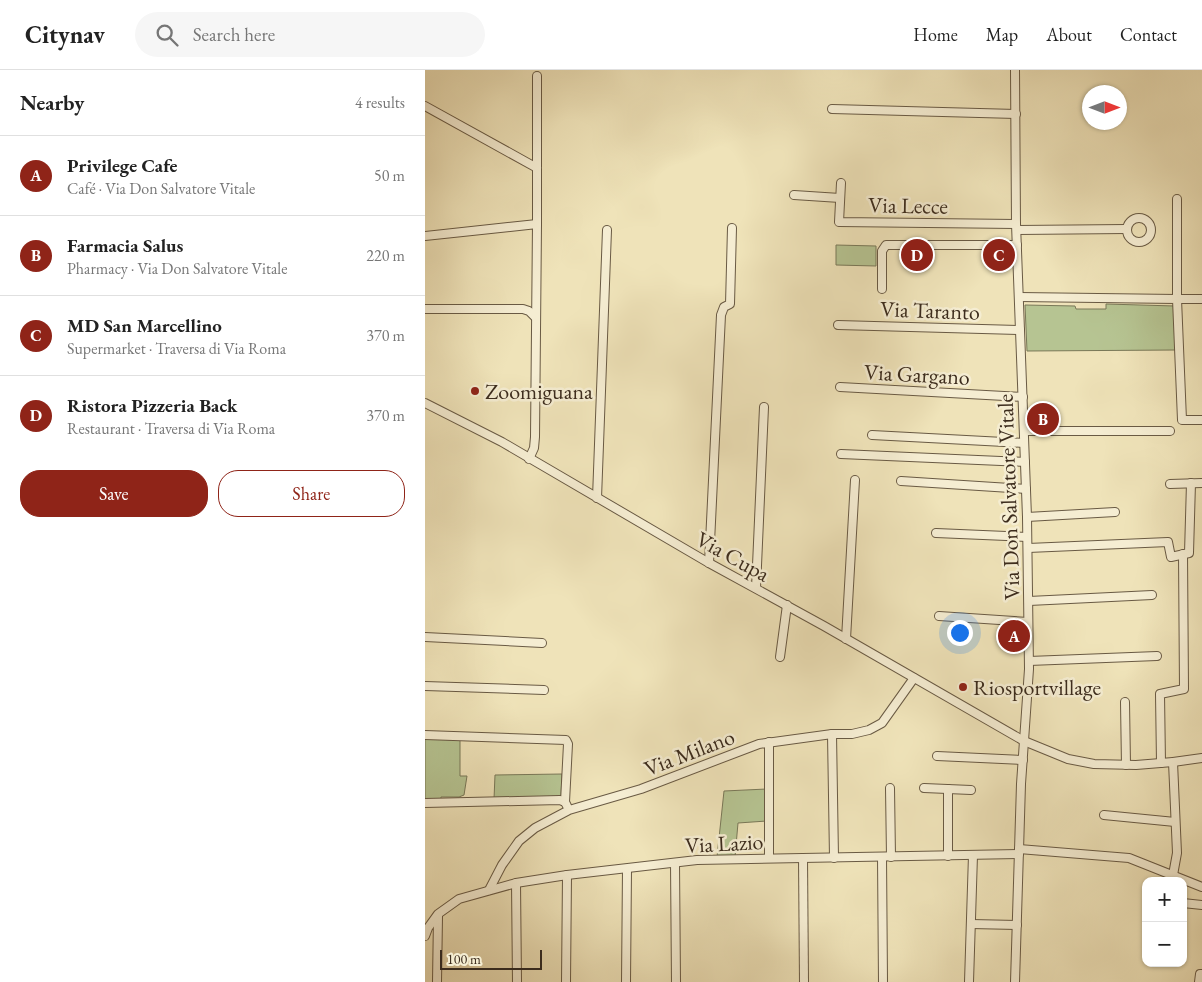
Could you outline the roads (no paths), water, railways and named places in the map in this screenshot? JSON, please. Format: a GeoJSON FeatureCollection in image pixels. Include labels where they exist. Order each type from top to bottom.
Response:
{"type":"FeatureCollection","features":[{"type":"Feature","properties":{"kind":"street","name":"Via Don Salvatore Vitale"},"geometry":{"type":"LineString","coordinates":[[1015,70],[1016,227],[1029,601],[1029,661],[1023,760],[1015,982]]}},
{"type":"Feature","properties":{"kind":"street"},"geometry":{"type":"LineString","coordinates":[[529,459],[534,448],[535,437],[537,76]]}},
{"type":"Feature","properties":{"kind":"street"},"geometry":{"type":"LineString","coordinates":[[425,106],[537,168]]}},
{"type":"Feature","properties":{"kind":"street"},"geometry":{"type":"LineString","coordinates":[[832,109],[1016,114]]}},
{"type":"Feature","properties":{"kind":"street","name":"Via Lecce"},"geometry":{"type":"LineString","coordinates":[[841,183],[839,222],[1016,227]]}},
{"type":"Feature","properties":{"kind":"street"},"geometry":{"type":"LineString","coordinates":[[794,195],[840,198]]}},
{"type":"Feature","properties":{"kind":"street"},"geometry":{"type":"LineString","coordinates":[[1177,199],[1177,299],[1182,420],[1202,420]]}},
{"type":"Feature","properties":{"kind":"street"},"geometry":{"type":"LineString","coordinates":[[427,234],[537,224]]}},
{"type":"Feature","properties":{"kind":"street"},"geometry":{"type":"LineString","coordinates":[[1016,227],[1127,229]]}},
{"type":"Feature","properties":{"kind":"street"},"geometry":{"type":"LineString","coordinates":[[709,562],[721,315],[724,307],[730,304],[732,228]]}},
{"type":"Feature","properties":{"kind":"street"},"geometry":{"type":"LineString","coordinates":[[597,498],[607,230]]}},
{"type":"Feature","properties":{"kind":"street"},"geometry":{"type":"LineString","coordinates":[[882,289],[882,251],[886,246],[1017,245]]}},
{"type":"Feature","properties":{"kind":"street"},"geometry":{"type":"LineString","coordinates":[[1019,297],[1202,299]]}},
{"type":"Feature","properties":{"kind":"street"},"geometry":{"type":"LineString","coordinates":[[523,309],[529,306],[535,298]]}},
{"type":"Feature","properties":{"kind":"street"},"geometry":{"type":"LineString","coordinates":[[425,308],[523,309],[529,311],[535,317]]}},
{"type":"Feature","properties":{"kind":"street","name":"Via Taranto"},"geometry":{"type":"LineString","coordinates":[[838,325],[1020,330]]}},
{"type":"Feature","properties":{"kind":"street","name":"Via Gargano"},"geometry":{"type":"LineString","coordinates":[[840,387],[1023,397]]}},
{"type":"Feature","properties":{"kind":"street","name":"Via Cupa"},"geometry":{"type":"LineString","coordinates":[[425,402],[494,438],[1024,741],[1068,759],[1094,764],[1126,765],[1202,758]]}},
{"type":"Feature","properties":{"kind":"street"},"geometry":{"type":"LineString","coordinates":[[756,588],[764,407]]}},
{"type":"Feature","properties":{"kind":"street"},"geometry":{"type":"LineString","coordinates":[[1024,431],[1170,431]]}},
{"type":"Feature","properties":{"kind":"street"},"geometry":{"type":"LineString","coordinates":[[872,434],[1025,443]]}},
{"type":"Feature","properties":{"kind":"street"},"geometry":{"type":"LineString","coordinates":[[841,454],[1025,462]]}},
{"type":"Feature","properties":{"kind":"street"},"geometry":{"type":"LineString","coordinates":[[846,639],[855,480]]}},
{"type":"Feature","properties":{"kind":"street"},"geometry":{"type":"LineString","coordinates":[[901,481],[1026,489]]}},
{"type":"Feature","properties":{"kind":"street"},"geometry":{"type":"LineString","coordinates":[[1028,548],[1168,542],[1171,557],[1189,553],[1191,483]]}},
{"type":"Feature","properties":{"kind":"street"},"geometry":{"type":"LineString","coordinates":[[1170,484],[1202,483]]}},
{"type":"Feature","properties":{"kind":"street"},"geometry":{"type":"LineString","coordinates":[[1027,517],[1115,512]]}},
{"type":"Feature","properties":{"kind":"street"},"geometry":{"type":"LineString","coordinates":[[936,534],[1027,537]]}},
{"type":"Feature","properties":{"kind":"street"},"geometry":{"type":"LineString","coordinates":[[1161,763],[1160,694],[1183,689],[1183,554]]}},
{"type":"Feature","properties":{"kind":"street"},"geometry":{"type":"LineString","coordinates":[[1029,601],[1152,594]]}},
{"type":"Feature","properties":{"kind":"street"},"geometry":{"type":"LineString","coordinates":[[780,657],[787,605]]}},
{"type":"Feature","properties":{"kind":"street"},"geometry":{"type":"LineString","coordinates":[[939,616],[1028,622]]}},
{"type":"Feature","properties":{"kind":"street"},"geometry":{"type":"LineString","coordinates":[[425,637],[543,643]]}},
{"type":"Feature","properties":{"kind":"street"},"geometry":{"type":"LineString","coordinates":[[1029,661],[1157,656]]}},
{"type":"Feature","properties":{"kind":"street","name":"Via Milano"},"geometry":{"type":"LineString","coordinates":[[489,890],[502,866],[519,842],[535,828],[567,806],[641,789],[769,742],[832,734],[860,733],[882,723],[914,678]]}},
{"type":"Feature","properties":{"kind":"street"},"geometry":{"type":"LineString","coordinates":[[425,686],[544,690]]}},
{"type":"Feature","properties":{"kind":"street"},"geometry":{"type":"LineString","coordinates":[[1125,702],[1126,765]]}},
{"type":"Feature","properties":{"kind":"street"},"geometry":{"type":"LineString","coordinates":[[832,734],[834,858]]}},
{"type":"Feature","properties":{"kind":"street"},"geometry":{"type":"LineString","coordinates":[[425,735],[566,740],[568,744],[567,806]]}},
{"type":"Feature","properties":{"kind":"street"},"geometry":{"type":"LineString","coordinates":[[769,742],[769,858]]}},
{"type":"Feature","properties":{"kind":"street"},"geometry":{"type":"LineString","coordinates":[[937,756],[1023,760]]}},
{"type":"Feature","properties":{"kind":"street"},"geometry":{"type":"LineString","coordinates":[[1173,762],[1177,853],[1173,875]]}},
{"type":"Feature","properties":{"kind":"street"},"geometry":{"type":"LineString","coordinates":[[883,982],[886,857],[890,788]]}},
{"type":"Feature","properties":{"kind":"street"},"geometry":{"type":"LineString","coordinates":[[924,788],[971,790]]}},
{"type":"Feature","properties":{"kind":"street"},"geometry":{"type":"LineString","coordinates":[[948,789],[948,856]]}},
{"type":"Feature","properties":{"kind":"street"},"geometry":{"type":"LineString","coordinates":[[425,804],[560,800],[567,806]]}},
{"type":"Feature","properties":{"kind":"street"},"geometry":{"type":"LineString","coordinates":[[1104,815],[1175,822]]}},
{"type":"Feature","properties":{"kind":"street","name":"Via Lazio"},"geometry":{"type":"LineString","coordinates":[[438,914],[459,899],[516,883],[567,875],[697,860],[948,856],[1019,852],[1129,858],[1202,887]]}},
{"type":"Feature","properties":{"kind":"street"},"geometry":{"type":"LineString","coordinates":[[969,982],[973,855]]}},
{"type":"Feature","properties":{"kind":"street"},"geometry":{"type":"LineString","coordinates":[[803,858],[804,982]]}},
{"type":"Feature","properties":{"kind":"street"},"geometry":{"type":"LineString","coordinates":[[675,863],[676,982]]}},
{"type":"Feature","properties":{"kind":"street"},"geometry":{"type":"LineString","coordinates":[[626,982],[627,869]]}},
{"type":"Feature","properties":{"kind":"street"},"geometry":{"type":"LineString","coordinates":[[566,982],[567,875]]}},
{"type":"Feature","properties":{"kind":"street"},"geometry":{"type":"LineString","coordinates":[[516,883],[517,982]]}},
{"type":"Feature","properties":{"kind":"street"},"geometry":{"type":"LineString","coordinates":[[1187,903],[1202,905]]}},
{"type":"Feature","properties":{"kind":"street"},"geometry":{"type":"LineString","coordinates":[[425,936],[438,914]]}},
{"type":"Feature","properties":{"kind":"street"},"geometry":{"type":"LineString","coordinates":[[437,982],[438,914]]}},
{"type":"Feature","properties":{"kind":"street"},"geometry":{"type":"LineString","coordinates":[[971,924],[1017,925]]}},
{"type":"Feature","properties":{"kind":"street"},"geometry":{"type":"LineString","coordinates":[[1199,982],[1200,974],[1202,974]]}},
{"type":"Feature","properties":{"kind":"place","name":"Ristora Pizzeria Back"},"geometry":{"type":"Point","coordinates":[917,255]}},
{"type":"Feature","properties":{"kind":"place","name":"MD San Marcellino"},"geometry":{"type":"Point","coordinates":[999,255]}},
{"type":"Feature","properties":{"kind":"place","name":"Zoomiguana"},"geometry":{"type":"Point","coordinates":[475,391]}},
{"type":"Feature","properties":{"kind":"place","name":"Farmacia Salus"},"geometry":{"type":"Point","coordinates":[1043,419]}},
{"type":"Feature","properties":{"kind":"place","name":"Privilege Cafe"},"geometry":{"type":"Point","coordinates":[1014,636]}},
{"type":"Feature","properties":{"kind":"place","name":"Riosportvillage"},"geometry":{"type":"Point","coordinates":[963,687]}}]}
